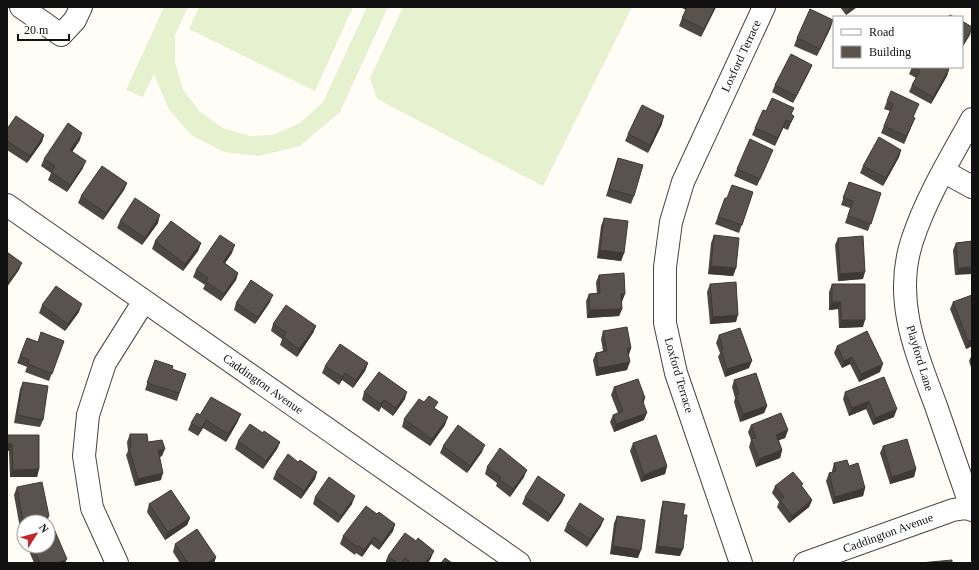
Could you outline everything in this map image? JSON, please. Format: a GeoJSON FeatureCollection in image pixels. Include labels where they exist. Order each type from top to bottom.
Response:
{"type":"FeatureCollection","features":[{"type":"Feature","properties":{"kind":"street"},"geometry":{"type":"LineString","coordinates":[[21,7],[61,35],[75,20],[81,7]]}},
{"type":"Feature","properties":{"kind":"street","name":"Loxford Terrace"},"geometry":{"type":"LineString","coordinates":[[741,563],[676,373],[665,323],[664,267],[671,222],[683,182],[764,7]]}},
{"type":"Feature","properties":{"kind":"street","name":"Playford Lane"},"geometry":{"type":"LineString","coordinates":[[972,119],[928,199],[912,242],[906,265],[905,304],[912,339],[972,508]]}},
{"type":"Feature","properties":{"kind":"street"},"geometry":{"type":"LineString","coordinates":[[943,171],[972,187]]}},
{"type":"Feature","properties":{"kind":"street","name":"Caddington Avenue"},"geometry":{"type":"LineString","coordinates":[[7,205],[519,563]]}},
{"type":"Feature","properties":{"kind":"street"},"geometry":{"type":"LineString","coordinates":[[117,563],[92,508],[84,456],[88,415],[105,362],[144,301]]}},
{"type":"Feature","properties":{"kind":"street","name":"Caddington Avenue"},"geometry":{"type":"LineString","coordinates":[[805,563],[953,510],[972,508]]}},
{"type":"Feature","properties":{"kind":"green space"},"geometry":{"type":"Polygon","coordinates":[[[164,7],[188,7],[175,35],[175,62],[183,89],[199,111],[223,128],[250,136],[273,135],[300,123],[323,102],[367,7],[388,7],[340,112],[300,146],[259,156],[224,152],[191,135],[168,108],[154,74],[143,97],[126,90],[164,7]]]}},
{"type":"Feature","properties":{"kind":"green space"},"geometry":{"type":"Polygon","coordinates":[[[199,7],[353,7],[315,91],[189,29],[199,7]]]}},
{"type":"Feature","properties":{"kind":"green space"},"geometry":{"type":"Polygon","coordinates":[[[403,7],[632,7],[543,186],[377,99],[370,78],[403,7]]]}},
{"type":"Feature","properties":{"kind":"building"},"geometry":{"type":"Polygon","coordinates":[[[687,7],[715,7],[704,29],[682,18],[687,7]]]}},
{"type":"Feature","properties":{"kind":"building"},"geometry":{"type":"Polygon","coordinates":[[[810,9],[833,20],[820,49],[797,38],[810,9]]]}},
{"type":"Feature","properties":{"kind":"building"},"geometry":{"type":"Polygon","coordinates":[[[963,22],[972,27],[963,44],[963,22]]]}},
{"type":"Feature","properties":{"kind":"building"},"geometry":{"type":"Polygon","coordinates":[[[791,54],[812,65],[796,96],[775,85],[791,54]]]}},
{"type":"Feature","properties":{"kind":"building"},"geometry":{"type":"Polygon","coordinates":[[[915,68],[949,69],[933,97],[912,85],[920,71],[915,68]]]}},
{"type":"Feature","properties":{"kind":"building"},"geometry":{"type":"Polygon","coordinates":[[[891,91],[919,104],[913,117],[915,118],[906,136],[884,126],[893,104],[887,101],[891,91]]]}},
{"type":"Feature","properties":{"kind":"building"},"geometry":{"type":"Polygon","coordinates":[[[772,98],[794,108],[791,114],[794,116],[791,122],[786,120],[778,138],[755,128],[763,110],[766,111],[772,98]]]}},
{"type":"Feature","properties":{"kind":"building"},"geometry":{"type":"Polygon","coordinates":[[[642,105],[664,116],[650,145],[628,134],[642,105]]]}},
{"type":"Feature","properties":{"kind":"building"},"geometry":{"type":"Polygon","coordinates":[[[16,116],[44,135],[30,156],[7,141],[7,129],[16,116]]]}},
{"type":"Feature","properties":{"kind":"building"},"geometry":{"type":"Polygon","coordinates":[[[68,123],[82,133],[70,150],[86,161],[70,185],[51,172],[55,166],[44,159],[68,123]]]}},
{"type":"Feature","properties":{"kind":"building"},"geometry":{"type":"Polygon","coordinates":[[[879,137],[901,150],[886,178],[863,166],[879,137]]]}},
{"type":"Feature","properties":{"kind":"building"},"geometry":{"type":"Polygon","coordinates":[[[750,139],[773,150],[760,179],[737,169],[750,139]]]}},
{"type":"Feature","properties":{"kind":"building"},"geometry":{"type":"Polygon","coordinates":[[[618,158],[643,165],[634,196],[609,189],[618,158]]]}},
{"type":"Feature","properties":{"kind":"building"},"geometry":{"type":"Polygon","coordinates":[[[102,166],[127,183],[106,213],[81,196],[102,166]]]}},
{"type":"Feature","properties":{"kind":"building"},"geometry":{"type":"Polygon","coordinates":[[[849,182],[881,193],[871,224],[848,216],[853,201],[843,198],[849,182]]]}},
{"type":"Feature","properties":{"kind":"building"},"geometry":{"type":"Polygon","coordinates":[[[732,185],[753,192],[742,225],[718,217],[725,198],[727,198],[732,185]]]}},
{"type":"Feature","properties":{"kind":"building"},"geometry":{"type":"Polygon","coordinates":[[[135,198],[160,215],[145,238],[120,221],[135,198]]]}},
{"type":"Feature","properties":{"kind":"building"},"geometry":{"type":"Polygon","coordinates":[[[604,218],[628,221],[624,253],[600,250],[604,218]]]}},
{"type":"Feature","properties":{"kind":"building"},"geometry":{"type":"Polygon","coordinates":[[[171,221],[201,243],[185,264],[155,241],[171,221]]]}},
{"type":"Feature","properties":{"kind":"building"},"geometry":{"type":"Polygon","coordinates":[[[220,235],[235,245],[223,262],[238,273],[224,294],[206,282],[208,278],[196,270],[220,235]]]}},
{"type":"Feature","properties":{"kind":"building"},"geometry":{"type":"Polygon","coordinates":[[[714,235],[739,238],[736,268],[711,266],[714,235]]]}},
{"type":"Feature","properties":{"kind":"building"},"geometry":{"type":"Polygon","coordinates":[[[863,236],[865,272],[840,274],[838,238],[863,236]]]}},
{"type":"Feature","properties":{"kind":"building"},"geometry":{"type":"Polygon","coordinates":[[[972,241],[972,267],[958,268],[956,243],[972,241]]]}},
{"type":"Feature","properties":{"kind":"building"},"geometry":{"type":"Polygon","coordinates":[[[7,252],[22,263],[8,282],[7,281],[7,252]]]}},
{"type":"Feature","properties":{"kind":"building"},"geometry":{"type":"Polygon","coordinates":[[[624,273],[625,294],[621,294],[622,309],[590,310],[589,294],[600,293],[599,275],[624,273]]]}},
{"type":"Feature","properties":{"kind":"building"},"geometry":{"type":"Polygon","coordinates":[[[251,280],[273,295],[258,317],[236,303],[251,280]]]}},
{"type":"Feature","properties":{"kind":"building"},"geometry":{"type":"Polygon","coordinates":[[[736,282],[738,315],[713,317],[710,284],[736,282]]]}},
{"type":"Feature","properties":{"kind":"building"},"geometry":{"type":"Polygon","coordinates":[[[832,284],[865,284],[865,320],[841,320],[841,302],[832,302],[832,284]]]}},
{"type":"Feature","properties":{"kind":"building"},"geometry":{"type":"Polygon","coordinates":[[[56,286],[82,304],[68,324],[42,305],[56,286]]]}},
{"type":"Feature","properties":{"kind":"building"},"geometry":{"type":"Polygon","coordinates":[[[972,295],[972,340],[968,341],[953,302],[972,295]]]}},
{"type":"Feature","properties":{"kind":"building"},"geometry":{"type":"Polygon","coordinates":[[[286,305],[316,326],[299,349],[283,337],[286,332],[273,324],[286,305]]]}},
{"type":"Feature","properties":{"kind":"building"},"geometry":{"type":"Polygon","coordinates":[[[627,327],[631,348],[627,348],[630,362],[598,368],[596,353],[607,351],[603,331],[627,327]]]}},
{"type":"Feature","properties":{"kind":"building"},"geometry":{"type":"Polygon","coordinates":[[[740,328],[752,361],[727,369],[721,350],[723,349],[719,335],[740,328]]]}},
{"type":"Feature","properties":{"kind":"building"},"geometry":{"type":"Polygon","coordinates":[[[867,331],[883,364],[861,374],[852,357],[844,361],[837,346],[867,331]]]}},
{"type":"Feature","properties":{"kind":"building"},"geometry":{"type":"Polygon","coordinates":[[[41,332],[64,341],[52,374],[28,364],[29,360],[20,356],[27,338],[38,342],[41,332]]]}},
{"type":"Feature","properties":{"kind":"building"},"geometry":{"type":"Polygon","coordinates":[[[340,344],[368,363],[356,380],[345,373],[342,377],[325,366],[340,344]]]}},
{"type":"Feature","properties":{"kind":"building"},"geometry":{"type":"Polygon","coordinates":[[[155,360],[173,366],[172,369],[186,374],[179,393],[147,383],[155,360]]]}},
{"type":"Feature","properties":{"kind":"building"},"geometry":{"type":"Polygon","coordinates":[[[379,372],[407,392],[396,408],[384,400],[381,404],[364,392],[379,372]]]}},
{"type":"Feature","properties":{"kind":"building"},"geometry":{"type":"Polygon","coordinates":[[[756,373],[767,406],[743,414],[736,395],[739,394],[734,380],[756,373]]]}},
{"type":"Feature","properties":{"kind":"building"},"geometry":{"type":"Polygon","coordinates":[[[884,377],[897,409],[875,418],[869,401],[852,408],[845,392],[884,377]]]}},
{"type":"Feature","properties":{"kind":"building"},"geometry":{"type":"Polygon","coordinates":[[[638,379],[645,398],[642,399],[647,413],[616,424],[613,415],[623,411],[614,387],[638,379]]]}},
{"type":"Feature","properties":{"kind":"building"},"geometry":{"type":"Polygon","coordinates":[[[23,382],[48,386],[43,420],[17,415],[23,382]]]}},
{"type":"Feature","properties":{"kind":"building"},"geometry":{"type":"Polygon","coordinates":[[[429,396],[438,402],[434,408],[448,417],[432,439],[404,419],[419,399],[424,402],[429,396]]]}},
{"type":"Feature","properties":{"kind":"building"},"geometry":{"type":"Polygon","coordinates":[[[211,397],[241,414],[228,434],[206,420],[201,429],[191,423],[197,413],[200,415],[211,397]]]}},
{"type":"Feature","properties":{"kind":"building"},"geometry":{"type":"Polygon","coordinates":[[[781,413],[788,430],[776,435],[782,450],[759,459],[751,439],[756,438],[751,425],[781,413]]]}},
{"type":"Feature","properties":{"kind":"building"},"geometry":{"type":"Polygon","coordinates":[[[250,424],[263,433],[264,431],[280,442],[266,461],[238,441],[250,424]]]}},
{"type":"Feature","properties":{"kind":"building"},"geometry":{"type":"Polygon","coordinates":[[[458,425],[485,445],[470,466],[443,446],[458,425]]]}},
{"type":"Feature","properties":{"kind":"building"},"geometry":{"type":"Polygon","coordinates":[[[130,434],[147,434],[148,442],[162,440],[165,449],[158,450],[163,473],[138,479],[129,448],[131,447],[130,434]]]}},
{"type":"Feature","properties":{"kind":"building"},"geometry":{"type":"Polygon","coordinates":[[[7,435],[39,435],[39,469],[13,470],[12,444],[7,444],[7,435]]]}},
{"type":"Feature","properties":{"kind":"building"},"geometry":{"type":"Polygon","coordinates":[[[656,435],[667,466],[644,475],[633,443],[656,435]]]}},
{"type":"Feature","properties":{"kind":"building"},"geometry":{"type":"Polygon","coordinates":[[[907,439],[916,469],[892,477],[883,446],[907,439]]]}},
{"type":"Feature","properties":{"kind":"building"},"geometry":{"type":"Polygon","coordinates":[[[500,448],[527,470],[513,489],[499,479],[501,477],[487,467],[500,448]]]}},
{"type":"Feature","properties":{"kind":"building"},"geometry":{"type":"Polygon","coordinates":[[[288,454],[298,462],[300,460],[317,472],[304,491],[276,472],[288,454]]]}},
{"type":"Feature","properties":{"kind":"building"},"geometry":{"type":"Polygon","coordinates":[[[847,460],[849,466],[858,463],[865,488],[835,497],[829,473],[836,471],[834,463],[847,460]]]}},
{"type":"Feature","properties":{"kind":"building"},"geometry":{"type":"Polygon","coordinates":[[[793,472],[803,484],[801,485],[812,500],[792,516],[780,500],[784,497],[775,486],[793,472]]]}},
{"type":"Feature","properties":{"kind":"building"},"geometry":{"type":"Polygon","coordinates":[[[538,476],[565,495],[551,515],[525,497],[538,476]]]}},
{"type":"Feature","properties":{"kind":"building"},"geometry":{"type":"Polygon","coordinates":[[[329,477],[355,496],[341,516],[315,497],[329,477]]]}},
{"type":"Feature","properties":{"kind":"building"},"geometry":{"type":"Polygon","coordinates":[[[42,482],[49,514],[22,514],[17,487],[42,482]]]}},
{"type":"Feature","properties":{"kind":"building"},"geometry":{"type":"Polygon","coordinates":[[[171,490],[190,518],[168,532],[149,504],[171,490]]]}},
{"type":"Feature","properties":{"kind":"building"},"geometry":{"type":"Polygon","coordinates":[[[663,501],[685,504],[683,515],[687,515],[683,549],[658,546],[663,501]]]}},
{"type":"Feature","properties":{"kind":"building"},"geometry":{"type":"Polygon","coordinates":[[[580,503],[604,519],[590,539],[567,524],[580,503]]]}},
{"type":"Feature","properties":{"kind":"building"},"geometry":{"type":"Polygon","coordinates":[[[366,506],[377,514],[379,512],[395,524],[382,543],[374,537],[364,550],[359,546],[357,547],[343,536],[366,506]]]}},
{"type":"Feature","properties":{"kind":"building"},"geometry":{"type":"Polygon","coordinates":[[[617,516],[645,520],[641,550],[613,546],[617,516]]]}},
{"type":"Feature","properties":{"kind":"building"},"geometry":{"type":"Polygon","coordinates":[[[197,529],[216,557],[207,563],[188,563],[175,544],[197,529]]]}},
{"type":"Feature","properties":{"kind":"building"},"geometry":{"type":"Polygon","coordinates":[[[405,533],[416,541],[418,538],[434,551],[425,563],[411,563],[405,558],[401,563],[397,563],[388,556],[405,533]]]}},
{"type":"Feature","properties":{"kind":"building"},"geometry":{"type":"Polygon","coordinates":[[[56,534],[67,559],[58,563],[40,563],[36,554],[56,554],[56,534]]]}},
{"type":"Feature","properties":{"kind":"building"},"geometry":{"type":"Polygon","coordinates":[[[445,558],[452,563],[441,563],[445,558]]]}},
{"type":"Feature","properties":{"kind":"building"},"geometry":{"type":"Polygon","coordinates":[[[952,560],[952,563],[920,563],[952,560]]]}}]}
